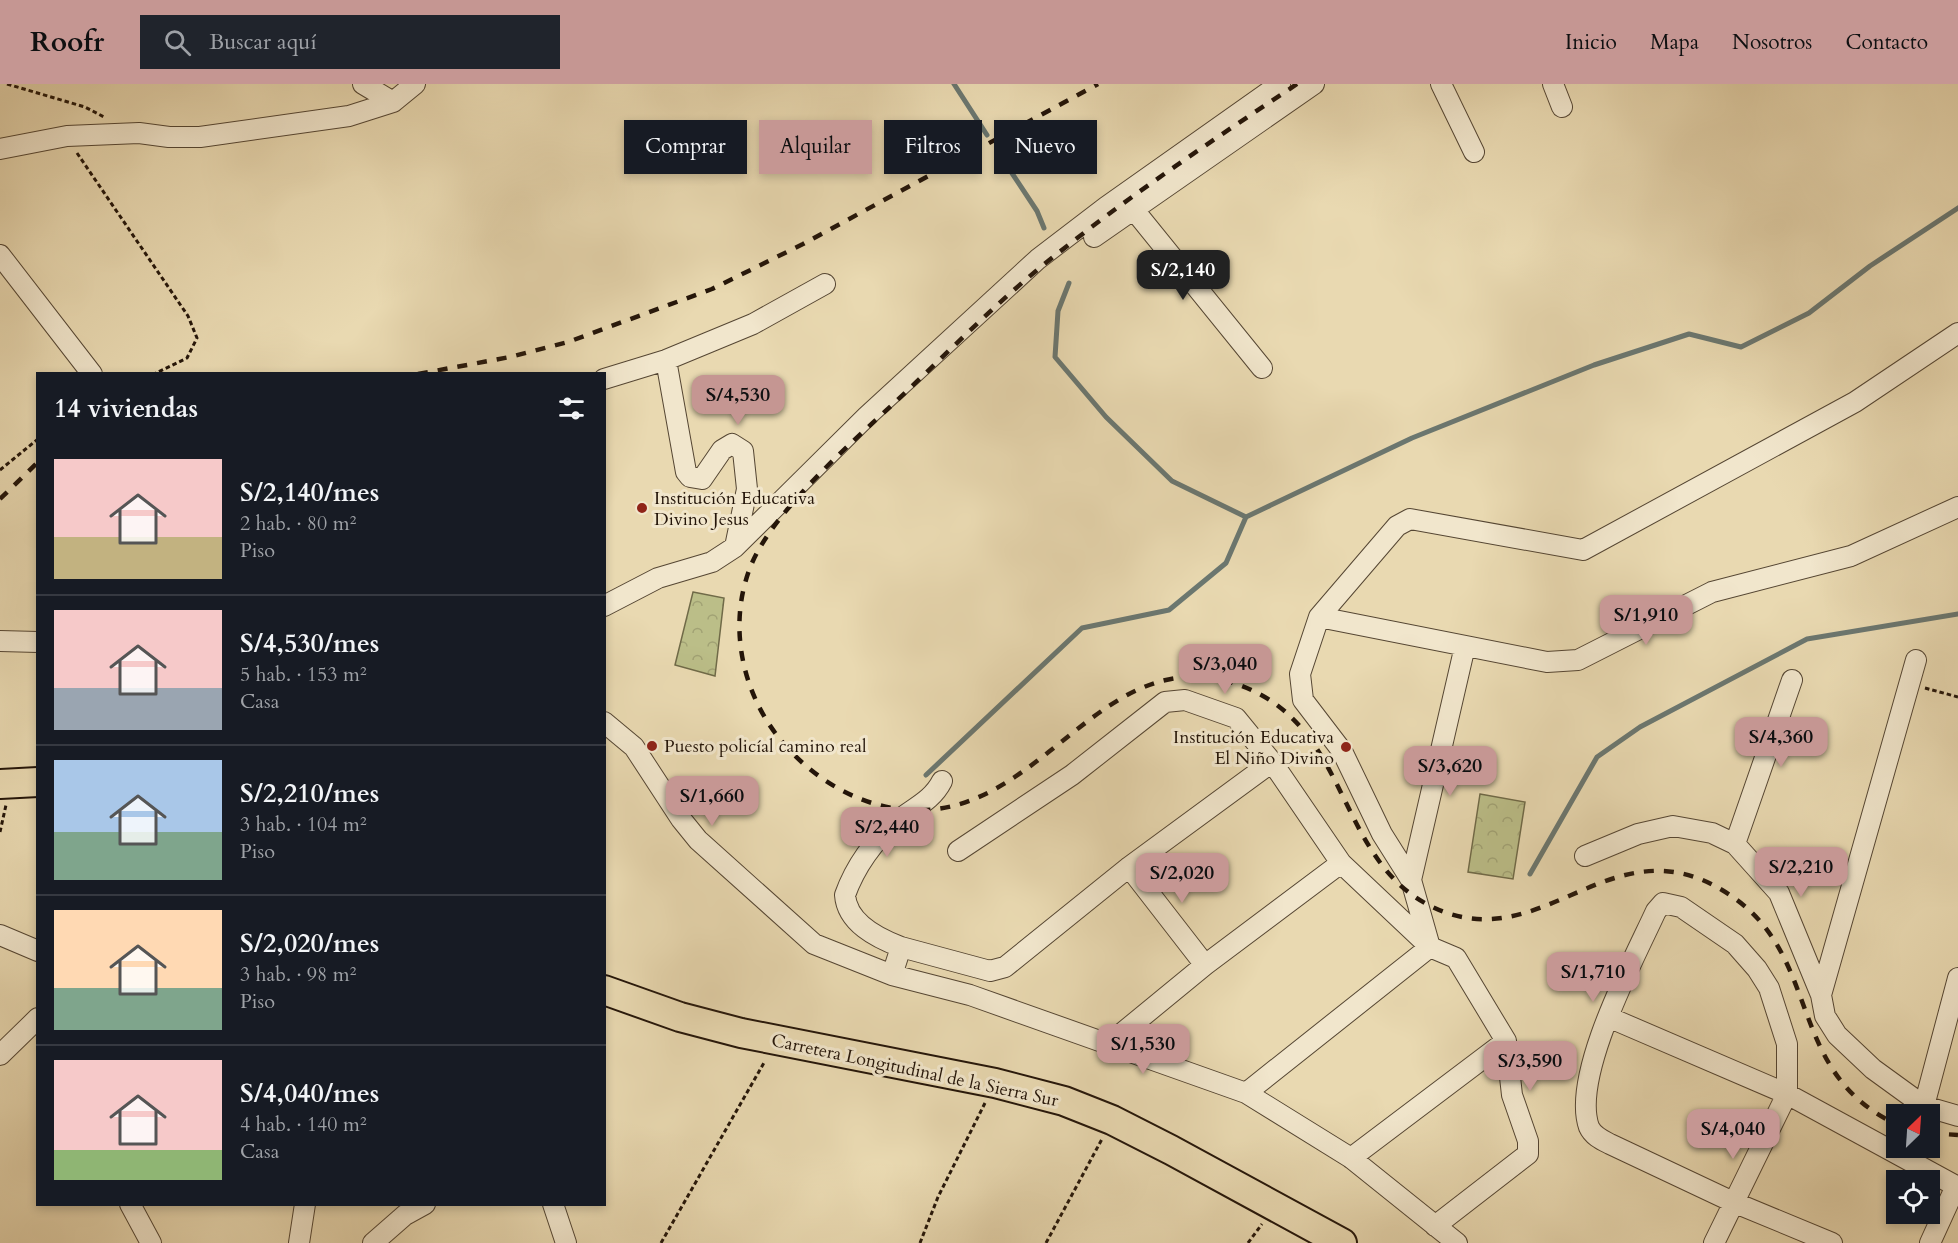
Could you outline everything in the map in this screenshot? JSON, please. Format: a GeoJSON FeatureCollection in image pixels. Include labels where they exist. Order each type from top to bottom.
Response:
{"type":"FeatureCollection","features":[{"type":"Feature","properties":{"kind":"highway"},"geometry":{"type":"LineString","coordinates":[[5,784],[36,782]]}},
{"type":"Feature","properties":{"kind":"highway","name":"Carretera Longitudinal de la Sierra Sur"},"geometry":{"type":"LineString","coordinates":[[606,991],[680,1017],[777,1041],[995,1083],[1064,1101],[1112,1120],[1342,1243]]}},
{"type":"Feature","properties":{"kind":"street"},"geometry":{"type":"LineString","coordinates":[[363,84],[393,102]]}},
{"type":"Feature","properties":{"kind":"street"},"geometry":{"type":"LineString","coordinates":[[0,149],[66,136],[139,133],[168,137],[247,131],[349,116],[393,102],[415,84]]}},
{"type":"Feature","properties":{"kind":"street"},"geometry":{"type":"LineString","coordinates":[[606,605],[658,578],[712,562],[735,547],[867,416],[1060,241],[1280,84]]}},
{"type":"Feature","properties":{"kind":"street"},"geometry":{"type":"LineString","coordinates":[[1094,237],[1314,84]]}},
{"type":"Feature","properties":{"kind":"street"},"geometry":{"type":"LineString","coordinates":[[1441,84],[1474,152]]}},
{"type":"Feature","properties":{"kind":"street"},"geometry":{"type":"LineString","coordinates":[[1553,84],[1562,107]]}},
{"type":"Feature","properties":{"kind":"street"},"geometry":{"type":"LineString","coordinates":[[1106,207],[1129,214],[1262,368]]}},
{"type":"Feature","properties":{"kind":"street"},"geometry":{"type":"LineString","coordinates":[[0,255],[87,371]]}},
{"type":"Feature","properties":{"kind":"street"},"geometry":{"type":"LineString","coordinates":[[606,378],[666,360],[753,324],[825,284]]}},
{"type":"Feature","properties":{"kind":"street"},"geometry":{"type":"LineString","coordinates":[[1430,948],[1412,880],[1382,834],[1342,751],[1303,700],[1300,674],[1319,617],[1397,526],[1410,519],[1583,550],[1855,402],[1958,333]]}},
{"type":"Feature","properties":{"kind":"street"},"geometry":{"type":"LineString","coordinates":[[666,360],[686,472],[690,477],[702,479],[718,454],[732,444],[743,451],[747,489],[735,547]]}},
{"type":"Feature","properties":{"kind":"street"},"geometry":{"type":"LineString","coordinates":[[1319,617],[1547,662],[1578,660],[1712,592],[1851,556],[1958,507]]}},
{"type":"Feature","properties":{"kind":"street"},"geometry":{"type":"LineString","coordinates":[[0,641],[36,642]]}},
{"type":"Feature","properties":{"kind":"street"},"geometry":{"type":"LineString","coordinates":[[1412,880],[1465,646]]}},
{"type":"Feature","properties":{"kind":"street"},"geometry":{"type":"LineString","coordinates":[[1821,995],[1916,660]]}},
{"type":"Feature","properties":{"kind":"street"},"geometry":{"type":"LineString","coordinates":[[1736,844],[1791,680]]}},
{"type":"Feature","properties":{"kind":"street"},"geometry":{"type":"LineString","coordinates":[[958,851],[1072,774],[1165,702],[1185,700],[1236,718],[1272,762],[1341,863],[1430,948],[1456,957],[1506,1041],[1512,1095],[1528,1142],[1528,1154],[1435,1226]]}},
{"type":"Feature","properties":{"kind":"street"},"geometry":{"type":"LineString","coordinates":[[606,724],[634,747],[681,819],[698,840],[814,944],[892,975],[970,995],[1246,1093],[1351,1158],[1457,1243]]}},
{"type":"Feature","properties":{"kind":"street"},"geometry":{"type":"LineString","coordinates":[[942,781],[930,798],[897,821],[874,844],[854,875],[845,895],[853,916],[872,933],[901,947],[997,971],[1129,867],[1272,762]]}},
{"type":"Feature","properties":{"kind":"street"},"geometry":{"type":"LineString","coordinates":[[1585,856],[1638,834],[1673,826],[1712,833],[1736,844],[1779,893],[1821,995],[1830,1025],[1873,1069],[1921,1104]]}},
{"type":"Feature","properties":{"kind":"street"},"geometry":{"type":"LineString","coordinates":[[1110,1043],[1205,965],[1341,863]]}},
{"type":"Feature","properties":{"kind":"street"},"geometry":{"type":"LineString","coordinates":[[1129,867],[1205,965]]}},
{"type":"Feature","properties":{"kind":"street"},"geometry":{"type":"LineString","coordinates":[[1714,1243],[1733,1202],[1787,1094],[1787,1044],[1769,988],[1757,969],[1735,944],[1682,907],[1663,903],[1656,911],[1608,1017],[1587,1087],[1589,1126],[1594,1135],[1733,1202],[1832,1243]]}},
{"type":"Feature","properties":{"kind":"street"},"geometry":{"type":"LineString","coordinates":[[0,935],[36,950]]}},
{"type":"Feature","properties":{"kind":"street"},"geometry":{"type":"LineString","coordinates":[[892,975],[901,947]]}},
{"type":"Feature","properties":{"kind":"street"},"geometry":{"type":"LineString","coordinates":[[1246,1093],[1430,948]]}},
{"type":"Feature","properties":{"kind":"street"},"geometry":{"type":"LineString","coordinates":[[1925,1104],[1958,978]]}},
{"type":"Feature","properties":{"kind":"street"},"geometry":{"type":"LineString","coordinates":[[1608,1017],[1787,1094],[1957,1185],[1930,1243]]}},
{"type":"Feature","properties":{"kind":"street"},"geometry":{"type":"LineString","coordinates":[[0,1055],[36,1020]]}},
{"type":"Feature","properties":{"kind":"street"},"geometry":{"type":"LineString","coordinates":[[1351,1158],[1506,1041]]}},
{"type":"Feature","properties":{"kind":"street"},"geometry":{"type":"LineString","coordinates":[[1940,1111],[1958,1116]]}},
{"type":"Feature","properties":{"kind":"street"},"geometry":{"type":"LineString","coordinates":[[131,1206],[151,1243]]}},
{"type":"Feature","properties":{"kind":"street"},"geometry":{"type":"LineString","coordinates":[[299,1243],[305,1206]]}},
{"type":"Feature","properties":{"kind":"street"},"geometry":{"type":"LineString","coordinates":[[373,1243],[405,1215],[421,1206]]}},
{"type":"Feature","properties":{"kind":"street"},"geometry":{"type":"LineString","coordinates":[[554,1206],[566,1243]]}},
{"type":"Feature","properties":{"kind":"path"},"geometry":{"type":"LineString","coordinates":[[7,84],[85,107],[139,133]]}},
{"type":"Feature","properties":{"kind":"path"},"geometry":{"type":"LineString","coordinates":[[66,136],[93,180],[188,316],[197,338],[187,358],[158,372]]}},
{"type":"Feature","properties":{"kind":"path"},"geometry":{"type":"LineString","coordinates":[[0,470],[36,441]]}},
{"type":"Feature","properties":{"kind":"path"},"geometry":{"type":"LineString","coordinates":[[1909,684],[1958,697]]}},
{"type":"Feature","properties":{"kind":"path"},"geometry":{"type":"LineString","coordinates":[[0,832],[5,784]]}},
{"type":"Feature","properties":{"kind":"path"},"geometry":{"type":"LineString","coordinates":[[661,1243],[777,1041]]}},
{"type":"Feature","properties":{"kind":"path"},"geometry":{"type":"LineString","coordinates":[[920,1243],[938,1197],[995,1083]]}},
{"type":"Feature","properties":{"kind":"path"},"geometry":{"type":"LineString","coordinates":[[1046,1243],[1112,1120]]}},
{"type":"Feature","properties":{"kind":"green space"},"geometry":{"type":"Polygon","coordinates":[[[693,592],[724,598],[715,676],[675,665],[693,592]]]}},
{"type":"Feature","properties":{"kind":"green space"},"geometry":{"type":"Polygon","coordinates":[[[1480,794],[1525,802],[1513,879],[1468,872],[1480,794]]]}},
{"type":"Feature","properties":{"kind":"waterway"},"geometry":{"type":"LineString","coordinates":[[954,84],[987,135]]}},
{"type":"Feature","properties":{"kind":"waterway"},"geometry":{"type":"LineString","coordinates":[[1013,174],[1037,211],[1044,228]]}},
{"type":"Feature","properties":{"kind":"waterway"},"geometry":{"type":"LineString","coordinates":[[926,775],[1082,628],[1169,610],[1226,563],[1246,517],[1412,438],[1594,365],[1689,334],[1741,347],[1809,313],[1870,266],[1958,208]]}},
{"type":"Feature","properties":{"kind":"waterway"},"geometry":{"type":"LineString","coordinates":[[1069,283],[1058,311],[1055,357],[1106,417],[1172,481],[1246,517]]}},
{"type":"Feature","properties":{"kind":"waterway"},"geometry":{"type":"LineString","coordinates":[[1530,874],[1597,757],[1640,727],[1807,639],[1958,614]]}},
{"type":"Feature","properties":{"kind":"railway"},"geometry":{"type":"LineString","coordinates":[[429,372],[510,357],[568,342],[712,289],[803,244],[1098,84]]}},
{"type":"Feature","properties":{"kind":"railway"},"geometry":{"type":"LineString","coordinates":[[1297,84],[1145,188],[1035,272],[855,439],[795,500],[763,543],[752,563],[741,603],[740,644],[744,664],[749,684],[767,721],[795,755],[829,783],[869,802],[890,808],[912,810],[959,804],[1000,786],[1110,705],[1149,685],[1191,677],[1239,685],[1277,705],[1305,733],[1327,765],[1362,834],[1383,866],[1410,893],[1447,913],[1485,919],[1521,914],[1622,876],[1658,871],[1696,877],[1737,900],[1764,925],[1782,954],[1820,1047],[1837,1076],[1862,1102],[1886,1118]]}},
{"type":"Feature","properties":{"kind":"railway"},"geometry":{"type":"LineString","coordinates":[[0,499],[36,464]]}},
{"type":"Feature","properties":{"kind":"railway"},"geometry":{"type":"LineString","coordinates":[[1940,1134],[1958,1135]]}},
{"type":"Feature","properties":{"kind":"place","name":"Institución Educativa Divino Jesus"},"geometry":{"type":"Point","coordinates":[642,508]}},
{"type":"Feature","properties":{"kind":"place","name":"Puesto policíal camino real"},"geometry":{"type":"Point","coordinates":[652,746]}},
{"type":"Feature","properties":{"kind":"place","name":"Institución Educativa El Niño Divino"},"geometry":{"type":"Point","coordinates":[1346,747]}}]}
